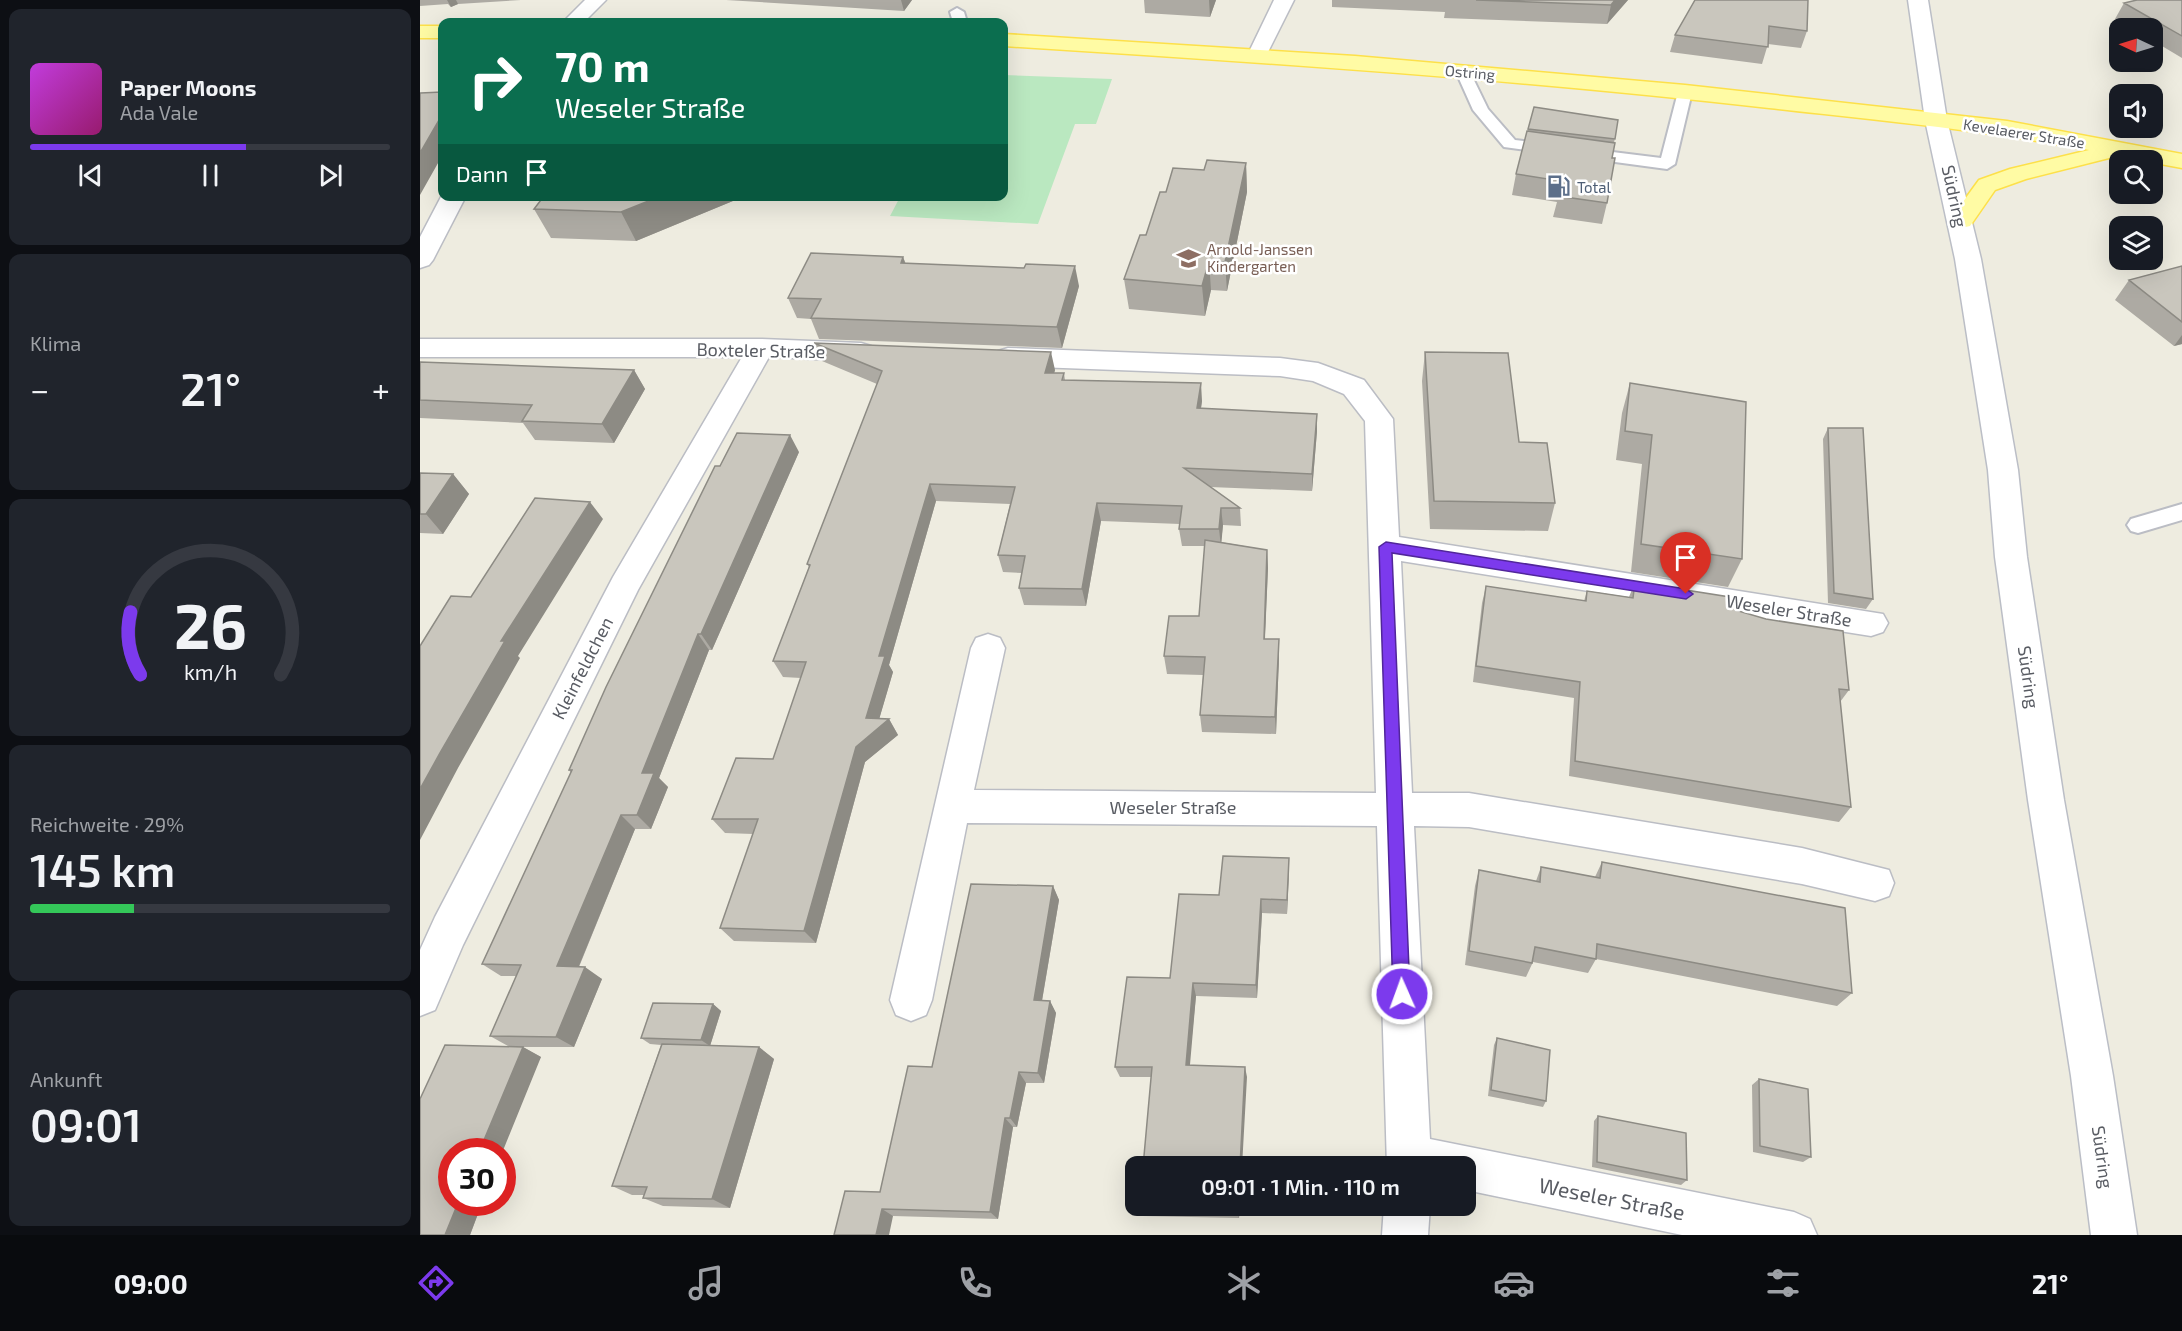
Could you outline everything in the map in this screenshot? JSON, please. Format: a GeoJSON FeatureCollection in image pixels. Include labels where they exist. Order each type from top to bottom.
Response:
{"type":"FeatureCollection","features":[{"type":"Feature","properties":{"kind":"main road"},"geometry":{"type":"LineString","coordinates":[[420,32],[438,32]]}},
{"type":"Feature","properties":{"kind":"main road","name":"Ostring"},"geometry":{"type":"LineString","coordinates":[[1008,40],[1463,72],[1936,120]]}},
{"type":"Feature","properties":{"kind":"main road","name":"Kevelaerer Straße"},"geometry":{"type":"LineString","coordinates":[[1936,120],[2007,128],[2124,150]]}},
{"type":"Feature","properties":{"kind":"main road"},"geometry":{"type":"LineString","coordinates":[[1961,221],[1987,185],[2051,165],[2109,153]]}},
{"type":"Feature","properties":{"kind":"main road","name":"Kevelaerer Straße"},"geometry":{"type":"LineString","coordinates":[[2163,157],[2182,161]]}},
{"type":"Feature","properties":{"kind":"street"},"geometry":{"type":"LineString","coordinates":[[577,18],[596,0]]}},
{"type":"Feature","properties":{"kind":"street"},"geometry":{"type":"LineString","coordinates":[[1257,56],[1284,0]]}},
{"type":"Feature","properties":{"kind":"street","name":"Südring"},"geometry":{"type":"LineString","coordinates":[[1918,0],[1936,120],[1961,221],[2003,470],[2011,557],[2043,777],[2092,1076],[2114,1235]]}},
{"type":"Feature","properties":{"kind":"street"},"geometry":{"type":"LineString","coordinates":[[420,260],[451,201]]}},
{"type":"Feature","properties":{"kind":"street","name":"Boxteler Straße"},"geometry":{"type":"LineString","coordinates":[[420,348],[761,348],[880,352]]}},
{"type":"Feature","properties":{"kind":"street","name":"Kleinfeldchen"},"geometry":{"type":"LineString","coordinates":[[420,996],[449,931],[624,586],[761,348]]}},
{"type":"Feature","properties":{"kind":"street"},"geometry":{"type":"LineString","coordinates":[[988,356],[1280,367],[1318,372],[1354,387],[1379,419],[1386,547],[1409,1156]]}},
{"type":"Feature","properties":{"kind":"street","name":"Weseler Straße"},"geometry":{"type":"LineString","coordinates":[[1386,547],[1871,623]]}},
{"type":"Feature","properties":{"kind":"street"},"geometry":{"type":"LineString","coordinates":[[911,1000],[988,648]]}},
{"type":"Feature","properties":{"kind":"street","name":"Weseler Straße"},"geometry":{"type":"LineString","coordinates":[[952,806],[1468,810],[1802,866],[1875,883]]}},
{"type":"Feature","properties":{"kind":"street","name":"Weseler Straße"},"geometry":{"type":"LineString","coordinates":[[1476,1170],[1794,1235]]}},
{"type":"Feature","properties":{"kind":"street"},"geometry":{"type":"LineString","coordinates":[[1405,1235],[1406,1216]]}},
{"type":"Feature","properties":{"kind":"lane"},"geometry":{"type":"LineString","coordinates":[[1463,72],[1481,110],[1510,144],[1667,164],[1686,93]]}},
{"type":"Feature","properties":{"kind":"lane"},"geometry":{"type":"LineString","coordinates":[[2138,525],[2182,512]]}},
{"type":"Feature","properties":{"kind":"green space"},"geometry":{"type":"Polygon","coordinates":[[[1008,75],[1112,79],[1096,124],[1075,124],[1038,224],[890,216],[898,201],[1008,201],[1008,75]]]}},
{"type":"Feature","properties":{"kind":"building"},"geometry":{"type":"Polygon","coordinates":[[[1476,0],[1615,0],[1611,5],[1476,0]]]}},
{"type":"Feature","properties":{"kind":"building"},"geometry":{"type":"Polygon","coordinates":[[[1695,0],[1808,0],[1807,31],[1769,26],[1768,47],[1675,35],[1695,0]]]}},
{"type":"Feature","properties":{"kind":"building"},"geometry":{"type":"Polygon","coordinates":[[[2137,0],[2182,0],[2182,36],[2163,25],[2163,18],[2150,18],[2124,3],[2137,0]]]}},
{"type":"Feature","properties":{"kind":"building"},"geometry":{"type":"Polygon","coordinates":[[[438,92],[438,122],[420,153],[420,93],[438,92]]]}},
{"type":"Feature","properties":{"kind":"building"},"geometry":{"type":"Polygon","coordinates":[[[1534,107],[1618,120],[1615,139],[1528,129],[1534,107]]]}},
{"type":"Feature","properties":{"kind":"building"},"geometry":{"type":"Polygon","coordinates":[[[1527,131],[1615,143],[1612,158],[1615,158],[1607,203],[1558,196],[1561,181],[1516,174],[1527,131]]]}},
{"type":"Feature","properties":{"kind":"building","name":"Arnold-Janssen Kindergarten"},"geometry":{"type":"Polygon","coordinates":[[[1207,160],[1246,163],[1225,262],[1209,261],[1202,286],[1124,279],[1140,235],[1146,235],[1160,192],[1166,192],[1173,168],[1204,170],[1207,160]]]}},
{"type":"Feature","properties":{"kind":"building"},"geometry":{"type":"Polygon","coordinates":[[[540,201],[648,201],[621,212],[534,209],[540,201]]]}},
{"type":"Feature","properties":{"kind":"building"},"geometry":{"type":"Polygon","coordinates":[[[811,253],[903,257],[901,263],[1024,268],[1026,264],[1075,266],[1057,327],[811,318],[821,299],[788,298],[811,253]]]}},
{"type":"Feature","properties":{"kind":"building"},"geometry":{"type":"Polygon","coordinates":[[[2182,266],[2182,322],[2129,280],[2182,266]]]}},
{"type":"Feature","properties":{"kind":"building"},"geometry":{"type":"Polygon","coordinates":[[[814,343],[1051,352],[1045,373],[1064,373],[1062,380],[1201,383],[1197,408],[1317,414],[1312,474],[1184,468],[1240,508],[1221,508],[1219,529],[1179,529],[1182,506],[1097,503],[1082,589],[1019,588],[1025,556],[998,555],[1015,487],[930,484],[879,656],[885,656],[866,718],[889,719],[856,747],[804,931],[720,928],[758,819],[712,819],[736,758],[773,759],[806,662],[773,661],[810,565],[807,564],[882,371],[814,343]]]}},
{"type":"Feature","properties":{"kind":"building"},"geometry":{"type":"Polygon","coordinates":[[[1425,352],[1508,353],[1519,442],[1547,443],[1555,503],[1434,501],[1425,352]]]}},
{"type":"Feature","properties":{"kind":"building"},"geometry":{"type":"Polygon","coordinates":[[[420,362],[634,370],[602,424],[522,421],[532,405],[420,400],[420,362]]]}},
{"type":"Feature","properties":{"kind":"building"},"geometry":{"type":"Polygon","coordinates":[[[1630,383],[1746,402],[1742,559],[1641,544],[1652,435],[1625,431],[1630,383]]]}},
{"type":"Feature","properties":{"kind":"building"},"geometry":{"type":"Polygon","coordinates":[[[1828,428],[1863,428],[1873,599],[1834,593],[1828,428]]]}},
{"type":"Feature","properties":{"kind":"building"},"geometry":{"type":"Polygon","coordinates":[[[737,433],[790,435],[701,634],[698,634],[642,773],[654,773],[637,815],[621,815],[557,966],[585,967],[556,1037],[490,1036],[521,965],[482,964],[572,770],[569,770],[606,687],[715,466],[720,466],[737,433]]]}},
{"type":"Feature","properties":{"kind":"building"},"geometry":{"type":"Polygon","coordinates":[[[420,473],[453,474],[426,514],[420,514],[420,473]]]}},
{"type":"Feature","properties":{"kind":"building"},"geometry":{"type":"Polygon","coordinates":[[[535,498],[590,502],[501,641],[505,641],[420,789],[420,646],[451,596],[471,597],[535,498]]]}},
{"type":"Feature","properties":{"kind":"building"},"geometry":{"type":"Polygon","coordinates":[[[1205,540],[1267,550],[1264,639],[1279,639],[1275,717],[1200,715],[1205,657],[1164,656],[1169,616],[1199,616],[1205,540]]]}},
{"type":"Feature","properties":{"kind":"building"},"geometry":{"type":"Polygon","coordinates":[[[1635,582],[1736,598],[1735,610],[1766,619],[1843,631],[1849,690],[1839,689],[1851,807],[1575,761],[1580,682],[1476,666],[1486,586],[1586,601],[1587,591],[1633,598],[1635,582]]]}},
{"type":"Feature","properties":{"kind":"building"},"geometry":{"type":"Polygon","coordinates":[[[1223,856],[1289,858],[1287,900],[1261,899],[1256,985],[1193,983],[1186,1065],[1245,1067],[1241,1156],[1144,1156],[1152,1067],[1115,1067],[1127,977],[1170,978],[1179,894],[1219,895],[1223,856]]]}},
{"type":"Feature","properties":{"kind":"building"},"geometry":{"type":"Polygon","coordinates":[[[1602,862],[1845,908],[1852,993],[1597,944],[1596,959],[1535,947],[1532,963],[1469,951],[1479,870],[1540,882],[1541,867],[1600,878],[1602,862]]]}},
{"type":"Feature","properties":{"kind":"building"},"geometry":{"type":"Polygon","coordinates":[[[971,884],[1053,886],[1034,1000],[1050,1001],[1038,1073],[1019,1072],[1010,1118],[1005,1118],[990,1212],[882,1209],[876,1235],[834,1235],[845,1191],[880,1192],[908,1066],[932,1067],[971,884]]]}},
{"type":"Feature","properties":{"kind":"building"},"geometry":{"type":"Polygon","coordinates":[[[653,1003],[713,1004],[701,1040],[641,1038],[653,1003]]]}},
{"type":"Feature","properties":{"kind":"building"},"geometry":{"type":"Polygon","coordinates":[[[1497,1038],[1550,1050],[1546,1101],[1491,1090],[1497,1038]]]}},
{"type":"Feature","properties":{"kind":"building"},"geometry":{"type":"Polygon","coordinates":[[[662,1044],[759,1047],[712,1199],[643,1198],[647,1187],[612,1186],[662,1044]]]}},
{"type":"Feature","properties":{"kind":"building"},"geometry":{"type":"Polygon","coordinates":[[[445,1045],[523,1047],[485,1138],[438,1138],[438,1216],[453,1216],[445,1235],[420,1235],[420,1099],[445,1045]]]}},
{"type":"Feature","properties":{"kind":"building"},"geometry":{"type":"Polygon","coordinates":[[[1759,1079],[1808,1089],[1811,1157],[1760,1146],[1759,1079]]]}},
{"type":"Feature","properties":{"kind":"building"},"geometry":{"type":"Polygon","coordinates":[[[1598,1116],[1686,1133],[1687,1180],[1597,1162],[1598,1116]]]}},
{"type":"Feature","properties":{"kind":"place","name":"Total"},"geometry":{"type":"Point","coordinates":[1559,187]}},
{"type":"Feature","properties":{"kind":"place","name":"Arnold-Janssen Kindergarten"},"geometry":{"type":"Point","coordinates":[1189,258]}},
{"type":"Feature","properties":{"kind":"route"},"geometry":{"type":"LineString","coordinates":[[1402,994],[1386,547],[1686,594]]}}]}
